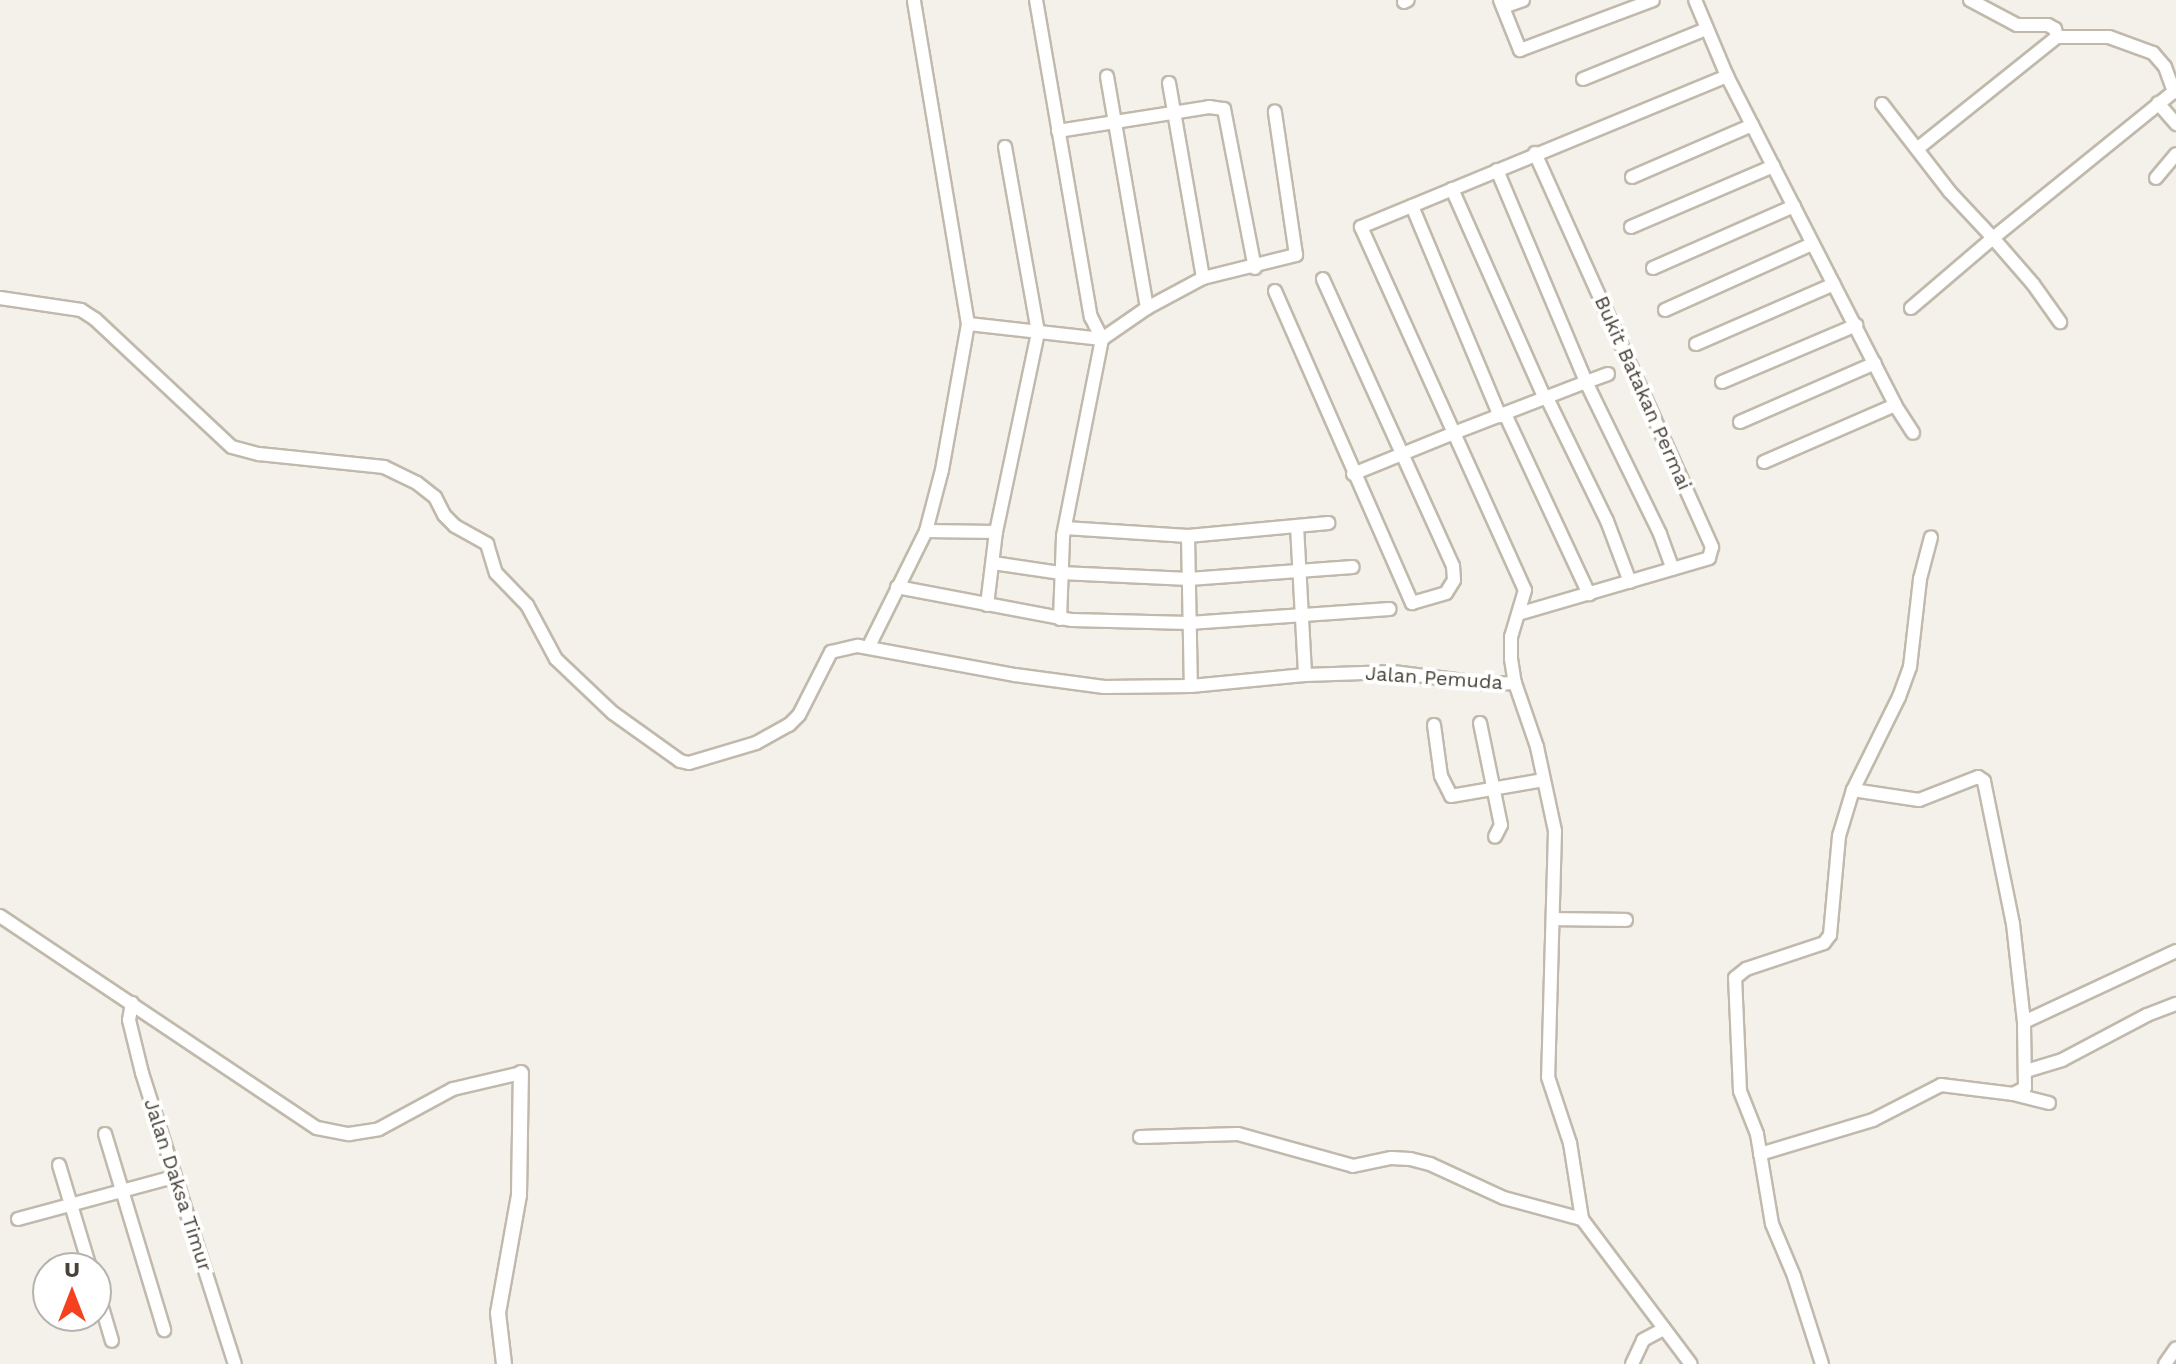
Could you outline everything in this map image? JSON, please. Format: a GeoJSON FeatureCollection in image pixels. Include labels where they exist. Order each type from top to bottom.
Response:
{"type":"FeatureCollection","features":[{"type":"Feature","properties":{"kind":"street"},"geometry":{"type":"LineString","coordinates":[[0,298],[81,310],[95,319],[232,447],[259,454],[384,467],[417,483],[435,497],[444,515],[455,526],[487,544],[496,573],[527,605],[556,659],[613,713],[680,761],[689,763],[756,743],[789,725],[799,715],[831,652],[869,646],[926,531],[942,470],[968,324],[914,0]]}},
{"type":"Feature","properties":{"kind":"street"},"geometry":{"type":"LineString","coordinates":[[1036,0],[1091,317],[1102,339],[1065,528],[1060,619]]}},
{"type":"Feature","properties":{"kind":"street"},"geometry":{"type":"LineString","coordinates":[[1523,0],[1502,4],[1520,50],[1653,0]]}},
{"type":"Feature","properties":{"kind":"street"},"geometry":{"type":"LineString","coordinates":[[1695,0],[1727,76],[1895,405],[1913,433]]}},
{"type":"Feature","properties":{"kind":"street"},"geometry":{"type":"LineString","coordinates":[[1970,0],[2017,25],[2048,25],[2055,29],[2057,37]]}},
{"type":"Feature","properties":{"kind":"street"},"geometry":{"type":"LineString","coordinates":[[1583,79],[1706,29]]}},
{"type":"Feature","properties":{"kind":"street"},"geometry":{"type":"LineString","coordinates":[[1911,308],[2175,91],[2165,67],[2153,53],[2109,37],[2057,37],[1917,149]]}},
{"type":"Feature","properties":{"kind":"street"},"geometry":{"type":"LineString","coordinates":[[1107,76],[1147,308]]}},
{"type":"Feature","properties":{"kind":"street"},"geometry":{"type":"LineString","coordinates":[[1515,683],[1511,637],[1525,590],[1361,227],[1727,76]]}},
{"type":"Feature","properties":{"kind":"street"},"geometry":{"type":"LineString","coordinates":[[1169,83],[1203,278]]}},
{"type":"Feature","properties":{"kind":"street"},"geometry":{"type":"LineString","coordinates":[[2158,103],[2176,124]]}},
{"type":"Feature","properties":{"kind":"street"},"geometry":{"type":"LineString","coordinates":[[1882,104],[1950,192],[2033,284],[2060,322]]}},
{"type":"Feature","properties":{"kind":"street"},"geometry":{"type":"LineString","coordinates":[[1058,131],[1218,107],[1227,113],[1255,268]]}},
{"type":"Feature","properties":{"kind":"street"},"geometry":{"type":"LineString","coordinates":[[968,324],[1102,339],[1147,308],[1203,278],[1255,268],[1296,255],[1275,112]]}},
{"type":"Feature","properties":{"kind":"street"},"geometry":{"type":"LineString","coordinates":[[1632,177],[1752,125]]}},
{"type":"Feature","properties":{"kind":"street"},"geometry":{"type":"LineString","coordinates":[[987,605],[996,532],[1038,332],[1005,147]]}},
{"type":"Feature","properties":{"kind":"street","name":"Bukit Batakan Permai"},"geometry":{"type":"LineString","coordinates":[[1518,614],[1709,558],[1712,547],[1535,153]]}},
{"type":"Feature","properties":{"kind":"street"},"geometry":{"type":"LineString","coordinates":[[2156,178],[2176,154]]}},
{"type":"Feature","properties":{"kind":"street"},"geometry":{"type":"LineString","coordinates":[[1631,227],[1773,166]]}},
{"type":"Feature","properties":{"kind":"street"},"geometry":{"type":"LineString","coordinates":[[1497,170],[1586,382],[1660,534],[1673,569]]}},
{"type":"Feature","properties":{"kind":"street"},"geometry":{"type":"LineString","coordinates":[[1452,189],[1546,399],[1607,521],[1630,582]]}},
{"type":"Feature","properties":{"kind":"street"},"geometry":{"type":"LineString","coordinates":[[1412,206],[1502,415],[1589,594]]}},
{"type":"Feature","properties":{"kind":"street"},"geometry":{"type":"LineString","coordinates":[[1653,268],[1794,206]]}},
{"type":"Feature","properties":{"kind":"street"},"geometry":{"type":"LineString","coordinates":[[1665,310],[1812,244]]}},
{"type":"Feature","properties":{"kind":"street"},"geometry":{"type":"LineString","coordinates":[[1275,291],[1412,603],[1446,593],[1454,580],[1453,566],[1323,279]]}},
{"type":"Feature","properties":{"kind":"street"},"geometry":{"type":"LineString","coordinates":[[1696,344],[1834,284]]}},
{"type":"Feature","properties":{"kind":"street"},"geometry":{"type":"LineString","coordinates":[[1722,382],[1856,325]]}},
{"type":"Feature","properties":{"kind":"street"},"geometry":{"type":"LineString","coordinates":[[1740,422],[1875,363]]}},
{"type":"Feature","properties":{"kind":"street"},"geometry":{"type":"LineString","coordinates":[[1353,474],[1608,374]]}},
{"type":"Feature","properties":{"kind":"street"},"geometry":{"type":"LineString","coordinates":[[1764,462],[1895,405]]}},
{"type":"Feature","properties":{"kind":"street"},"geometry":{"type":"LineString","coordinates":[[1065,528],[1188,536],[1328,523]]}},
{"type":"Feature","properties":{"kind":"street"},"geometry":{"type":"LineString","coordinates":[[1297,526],[1305,675]]}},
{"type":"Feature","properties":{"kind":"street"},"geometry":{"type":"LineString","coordinates":[[926,531],[996,532]]}},
{"type":"Feature","properties":{"kind":"street"},"geometry":{"type":"LineString","coordinates":[[1188,536],[1191,686]]}},
{"type":"Feature","properties":{"kind":"street"},"geometry":{"type":"LineString","coordinates":[[1822,1364],[1794,1276],[1772,1224],[1760,1154],[1738,1076],[1735,978],[1746,969],[1824,943],[1830,935],[1839,836],[1853,790],[1899,697],[1910,667],[1920,579],[1931,537]]}},
{"type":"Feature","properties":{"kind":"street"},"geometry":{"type":"LineString","coordinates":[[993,563],[1061,573],[1189,579],[1353,567]]}},
{"type":"Feature","properties":{"kind":"street"},"geometry":{"type":"LineString","coordinates":[[897,587],[1060,619],[1189,623],[1390,609]]}},
{"type":"Feature","properties":{"kind":"street","name":"Jalan Pemuda"},"geometry":{"type":"LineString","coordinates":[[869,646],[1015,675],[1089,685],[1191,686],[1305,675],[1393,672],[1487,684],[1515,683],[1544,780],[1555,831],[1548,1077],[1570,1143],[1582,1219],[1691,1364]]}},
{"type":"Feature","properties":{"kind":"street"},"geometry":{"type":"LineString","coordinates":[[1480,723],[1501,825],[1495,837]]}},
{"type":"Feature","properties":{"kind":"street"},"geometry":{"type":"LineString","coordinates":[[1434,725],[1441,776],[1451,796],[1544,780]]}},
{"type":"Feature","properties":{"kind":"street"},"geometry":{"type":"LineString","coordinates":[[1853,790],[1919,800],[1978,777],[1984,781],[2013,924],[2024,1022],[2025,1088],[2013,1094]]}},
{"type":"Feature","properties":{"kind":"street"},"geometry":{"type":"LineString","coordinates":[[0,916],[306,1122],[334,1132],[379,1129],[453,1089],[521,1073],[519,1195],[498,1313],[504,1364]]}},
{"type":"Feature","properties":{"kind":"street"},"geometry":{"type":"LineString","coordinates":[[1553,919],[1626,920]]}},
{"type":"Feature","properties":{"kind":"street"},"geometry":{"type":"LineString","coordinates":[[2024,1022],[2176,951]]}},
{"type":"Feature","properties":{"kind":"street","name":"Jalan Daksa Timur"},"geometry":{"type":"LineString","coordinates":[[132,1003],[132,1037],[235,1364]]}},
{"type":"Feature","properties":{"kind":"street"},"geometry":{"type":"LineString","coordinates":[[2026,1071],[2062,1060],[2147,1015],[2176,1004]]}},
{"type":"Feature","properties":{"kind":"street"},"geometry":{"type":"LineString","coordinates":[[1760,1154],[1873,1120],[1941,1085],[2013,1094],[2049,1103]]}},
{"type":"Feature","properties":{"kind":"street"},"geometry":{"type":"LineString","coordinates":[[105,1134],[164,1330]]}},
{"type":"Feature","properties":{"kind":"street"},"geometry":{"type":"LineString","coordinates":[[1140,1137],[1238,1134],[1353,1166],[1391,1158],[1410,1159],[1430,1164],[1504,1198],[1582,1219]]}},
{"type":"Feature","properties":{"kind":"street"},"geometry":{"type":"LineString","coordinates":[[59,1165],[85,1252]]}},
{"type":"Feature","properties":{"kind":"street"},"geometry":{"type":"LineString","coordinates":[[18,1219],[174,1177]]}},
{"type":"Feature","properties":{"kind":"street"},"geometry":{"type":"LineString","coordinates":[[1632,1364],[1643,1340],[1664,1329]]}},
{"type":"Feature","properties":{"kind":"street"},"geometry":{"type":"LineString","coordinates":[[109,1332],[112,1341]]}}]}
